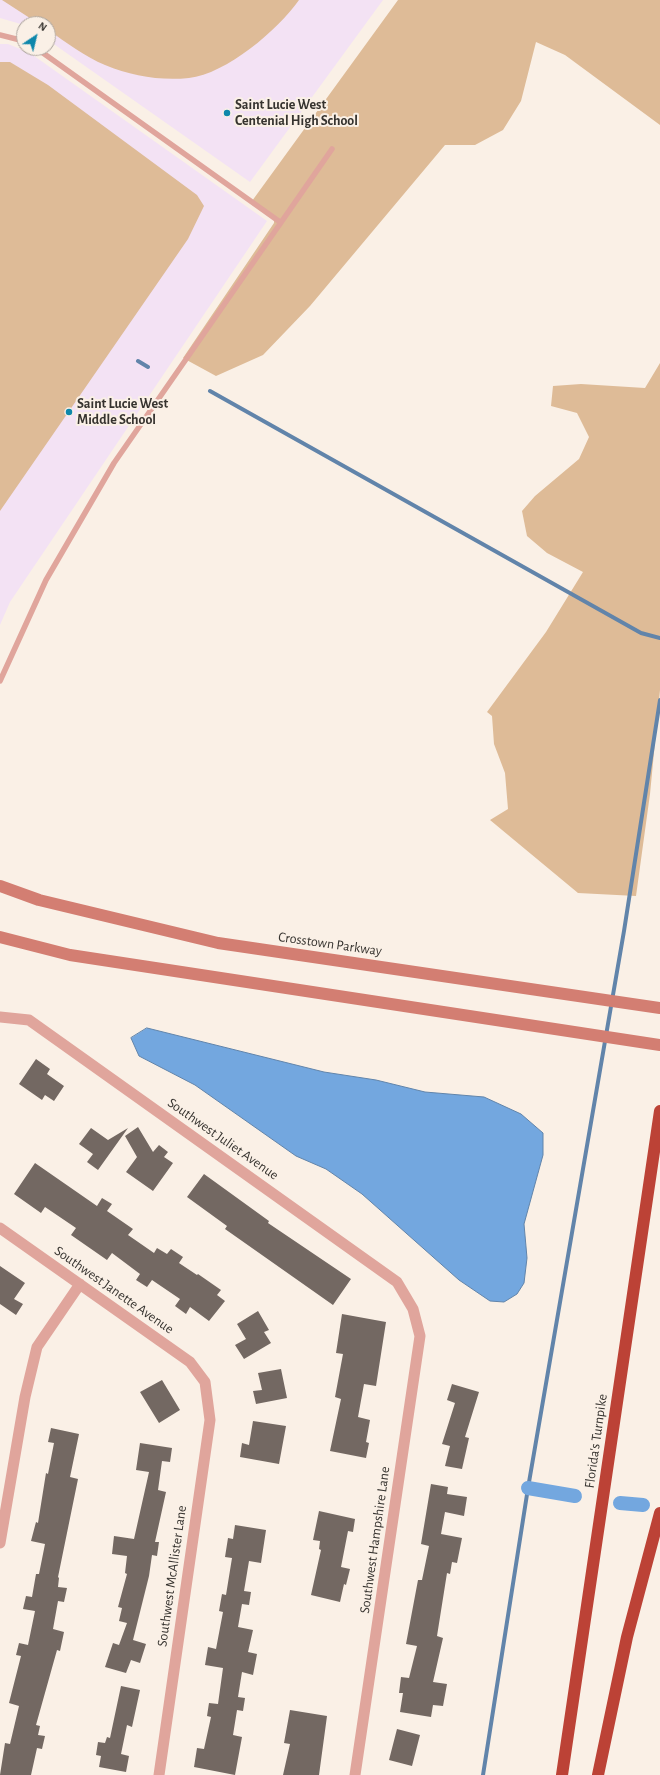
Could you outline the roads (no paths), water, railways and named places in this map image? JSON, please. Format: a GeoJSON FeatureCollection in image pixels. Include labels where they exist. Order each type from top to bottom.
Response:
{"type":"FeatureCollection","features":[{"type":"Feature","properties":{"kind":"highway","name":"Florida's Turnpike"},"geometry":{"type":"LineString","coordinates":[[562,1775],[660,1111]]}},
{"type":"Feature","properties":{"kind":"highway"},"geometry":{"type":"LineString","coordinates":[[598,1775],[627,1637],[660,1513]]}},
{"type":"Feature","properties":{"kind":"main road","name":"Crosstown Parkway"},"geometry":{"type":"LineString","coordinates":[[0,886],[40,900],[218,943],[660,1008]]}},
{"type":"Feature","properties":{"kind":"main road"},"geometry":{"type":"LineString","coordinates":[[0,937],[70,955],[660,1045]]}},
{"type":"Feature","properties":{"kind":"street","name":"Southwest Juliet Avenue"},"geometry":{"type":"LineString","coordinates":[[0,1017],[29,1020],[397,1282],[413,1309]]}},
{"type":"Feature","properties":{"kind":"street","name":"Southwest Janette Avenue"},"geometry":{"type":"LineString","coordinates":[[0,1228],[190,1362],[205,1382]]}},
{"type":"Feature","properties":{"kind":"street"},"geometry":{"type":"LineString","coordinates":[[0,1543],[24,1405],[37,1347],[80,1284]]}},
{"type":"Feature","properties":{"kind":"street","name":"Southwest Hampshire Lane"},"geometry":{"type":"LineString","coordinates":[[355,1775],[420,1336],[413,1309]]}},
{"type":"Feature","properties":{"kind":"street","name":"Southwest McAllister Lane"},"geometry":{"type":"LineString","coordinates":[[159,1775],[210,1420],[205,1382]]}},
{"type":"Feature","properties":{"kind":"lane"},"geometry":{"type":"LineString","coordinates":[[0,35],[16,39]]}},
{"type":"Feature","properties":{"kind":"lane"},"geometry":{"type":"LineString","coordinates":[[47,56],[280,222]]}},
{"type":"Feature","properties":{"kind":"lane"},"geometry":{"type":"LineString","coordinates":[[0,681],[46,580],[114,463],[332,149]]}},
{"type":"Feature","properties":{"kind":"water"},"geometry":{"type":"Polygon","coordinates":[[[147,1028],[324,1072],[376,1080],[425,1092],[484,1097],[521,1114],[543,1133],[543,1155],[524,1224],[527,1258],[524,1283],[517,1294],[504,1302],[490,1301],[459,1280],[362,1194],[326,1169],[296,1156],[195,1085],[139,1056],[131,1038],[147,1028]]]}},
{"type":"Feature","properties":{"kind":"waterway"},"geometry":{"type":"LineString","coordinates":[[138,361],[148,367]]}},
{"type":"Feature","properties":{"kind":"waterway"},"geometry":{"type":"LineString","coordinates":[[210,391],[641,633],[660,638]]}},
{"type":"Feature","properties":{"kind":"waterway"},"geometry":{"type":"LineString","coordinates":[[483,1775],[528,1488],[624,931],[660,700]]}},
{"type":"Feature","properties":{"kind":"waterway"},"geometry":{"type":"LineString","coordinates":[[528,1488],[575,1496]]}},
{"type":"Feature","properties":{"kind":"waterway"},"geometry":{"type":"LineString","coordinates":[[620,1503],[643,1505]]}},
{"type":"Feature","properties":{"kind":"place","name":"Saint Lucie West Centenial High School"},"geometry":{"type":"Point","coordinates":[227,113]}},
{"type":"Feature","properties":{"kind":"place","name":"Saint Lucie West Middle School"},"geometry":{"type":"Point","coordinates":[69,412]}}]}
